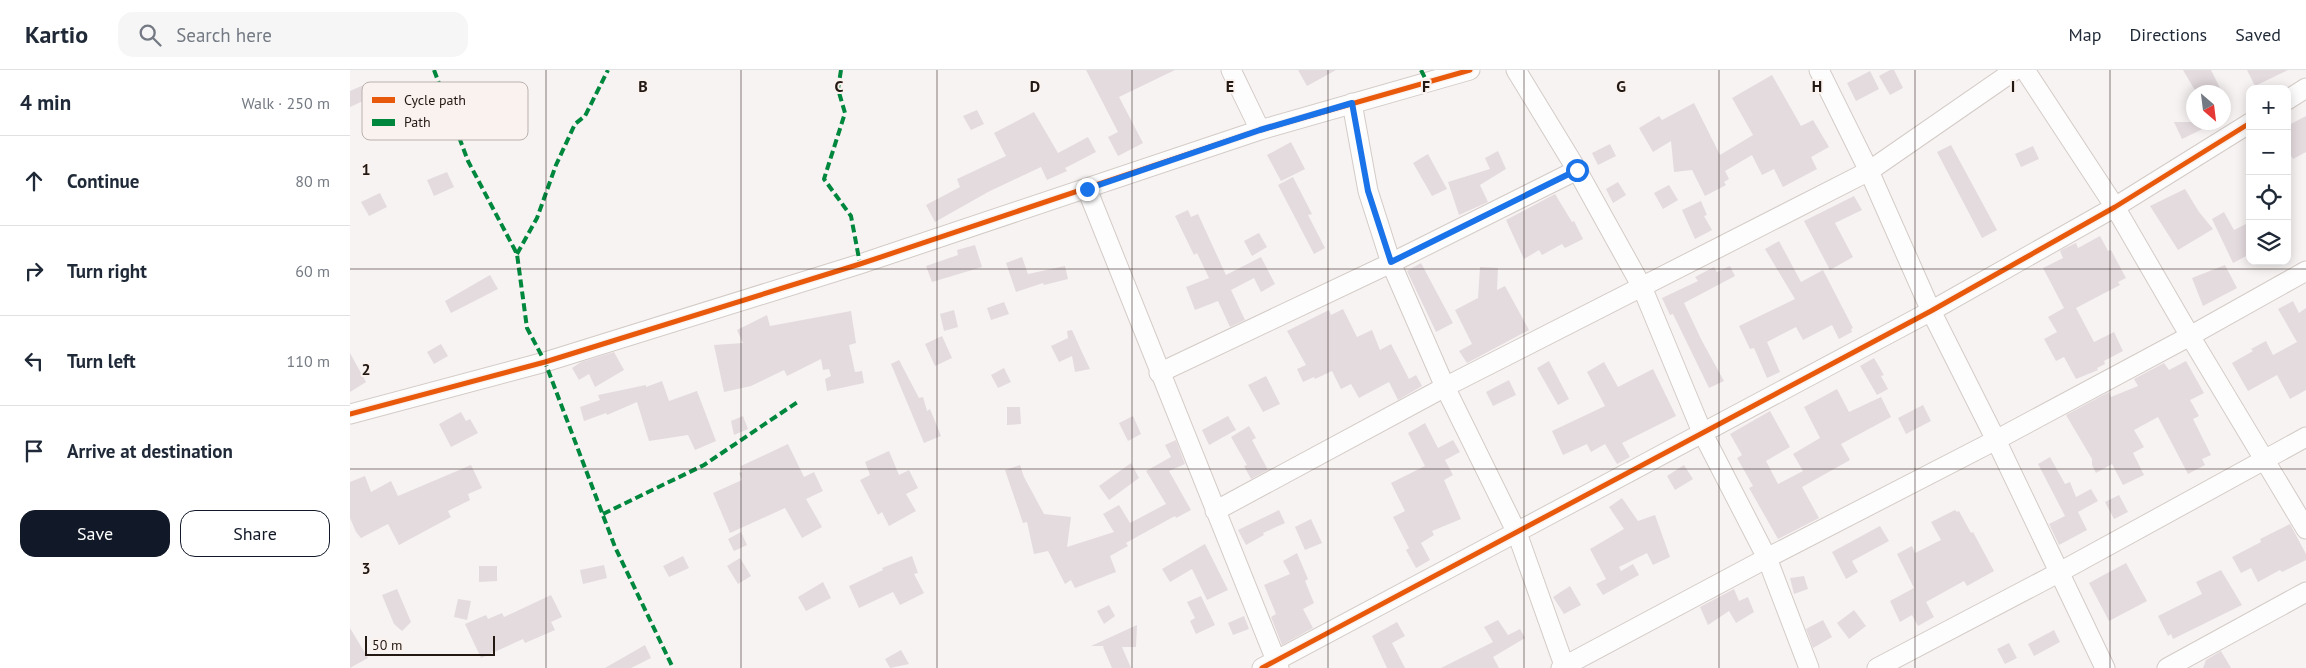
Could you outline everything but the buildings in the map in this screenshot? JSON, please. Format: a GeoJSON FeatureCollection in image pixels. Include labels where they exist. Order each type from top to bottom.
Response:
{"type":"FeatureCollection","features":[{"type":"Feature","properties":{"kind":"street"},"geometry":{"type":"LineString","coordinates":[[1231,70],[1260,130]]}},
{"type":"Feature","properties":{"kind":"street"},"geometry":{"type":"LineString","coordinates":[[350,414],[546,362],[860,264],[1260,130],[1470,70]]}},
{"type":"Feature","properties":{"kind":"street"},"geometry":{"type":"LineString","coordinates":[[1516,70],[1577,170],[1642,288],[1702,432],[1767,558],[1809,668]]}},
{"type":"Feature","properties":{"kind":"street"},"geometry":{"type":"LineString","coordinates":[[1819,70],[1869,171],[1931,311],[1996,440],[2105,668]]}},
{"type":"Feature","properties":{"kind":"street"},"geometry":{"type":"LineString","coordinates":[[1215,511],[1445,387],[1869,171],[2015,70]]}},
{"type":"Feature","properties":{"kind":"street"},"geometry":{"type":"LineString","coordinates":[[2025,70],[2115,207],[2306,529]]}},
{"type":"Feature","properties":{"kind":"street"},"geometry":{"type":"LineString","coordinates":[[2291,97],[2306,88]]}},
{"type":"Feature","properties":{"kind":"street"},"geometry":{"type":"LineString","coordinates":[[1352,103],[1368,191],[1391,262],[1445,387],[1517,533],[1563,667],[1767,558],[1996,440],[2190,336],[2306,271]]}},
{"type":"Feature","properties":{"kind":"street"},"geometry":{"type":"LineString","coordinates":[[1087,189],[1215,511],[1272,666],[1702,432],[1931,311],[2115,207],[2246,125]]}},
{"type":"Feature","properties":{"kind":"street"},"geometry":{"type":"LineString","coordinates":[[1159,373],[1391,262],[1577,170]]}},
{"type":"Feature","properties":{"kind":"street"},"geometry":{"type":"LineString","coordinates":[[1877,668],[2058,573],[2306,437]]}},
{"type":"Feature","properties":{"kind":"street"},"geometry":{"type":"LineString","coordinates":[[2167,668],[2306,592]]}},
{"type":"Feature","properties":{"kind":"marked path"},"geometry":{"type":"LineString","coordinates":[[434,70],[438,82]]}},
{"type":"Feature","properties":{"kind":"marked path"},"geometry":{"type":"LineString","coordinates":[[517,254],[537,218],[556,165],[575,124],[585,116],[608,70]]}},
{"type":"Feature","properties":{"kind":"marked path"},"geometry":{"type":"LineString","coordinates":[[841,70],[838,89],[845,113],[824,179],[851,216],[860,264]]}},
{"type":"Feature","properties":{"kind":"marked path"},"geometry":{"type":"LineString","coordinates":[[1421,70],[1427,82]]}},
{"type":"Feature","properties":{"kind":"marked path"},"geometry":{"type":"LineString","coordinates":[[460,140],[468,161],[517,254],[527,328],[545,362],[615,547],[673,668]]}},
{"type":"Feature","properties":{"kind":"marked path"},"geometry":{"type":"LineString","coordinates":[[603,514],[704,465],[799,401]]}},
{"type":"Feature","properties":{"kind":"cycle path"},"geometry":{"type":"LineString","coordinates":[[350,414],[545,362],[860,264],[1260,130],[1470,70]]}},
{"type":"Feature","properties":{"kind":"cycle path"},"geometry":{"type":"LineString","coordinates":[[1262,668],[1931,311],[2115,207],[2246,125]]}},
{"type":"Feature","properties":{"kind":"route"},"geometry":{"type":"LineString","coordinates":[[1087,189],[1260,130],[1352,103],[1368,191],[1391,262],[1577,170]]}}]}
